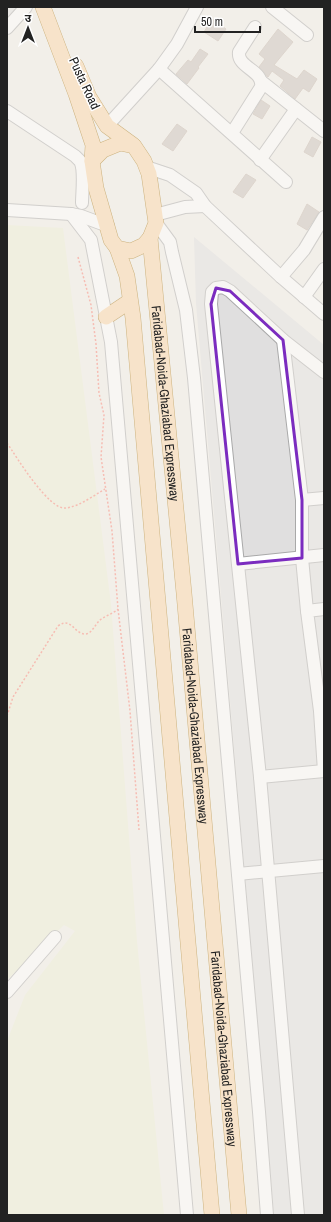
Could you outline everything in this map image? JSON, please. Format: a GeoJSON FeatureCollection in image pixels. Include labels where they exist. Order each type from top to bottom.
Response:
{"type":"FeatureCollection","features":[{"type":"Feature","properties":{"kind":"main road","name":"Pusta Road"},"geometry":{"type":"LineString","coordinates":[[43,7],[82,113]]}},
{"type":"Feature","properties":{"kind":"main road","name":"Pusta Road"},"geometry":{"type":"LineString","coordinates":[[53,7],[89,96],[107,126],[134,146]]}},
{"type":"Feature","properties":{"kind":"main road","name":"Faridabad-Noida-Ghaziabad Expressway"},"geometry":{"type":"LineString","coordinates":[[82,113],[93,145],[92,160],[96,188],[111,240],[117,248],[127,276],[133,318],[212,1215]]}},
{"type":"Feature","properties":{"kind":"main road"},"geometry":{"type":"LineString","coordinates":[[92,160],[103,150],[120,143],[134,146],[144,161],[149,174],[155,219]]}},
{"type":"Feature","properties":{"kind":"main road","name":"Faridabad-Noida-Ghaziabad Expressway"},"geometry":{"type":"LineString","coordinates":[[155,219],[150,238],[183,585],[239,1215]]}},
{"type":"Feature","properties":{"kind":"main road"},"geometry":{"type":"LineString","coordinates":[[117,248],[131,251],[144,245],[150,238]]}},
{"type":"Feature","properties":{"kind":"main road"},"geometry":{"type":"LineString","coordinates":[[106,317],[130,300]]}},
{"type":"Feature","properties":{"kind":"street"},"geometry":{"type":"LineString","coordinates":[[7,28],[26,7]]}},
{"type":"Feature","properties":{"kind":"street"},"geometry":{"type":"LineString","coordinates":[[107,126],[159,69],[177,44],[197,7]]}},
{"type":"Feature","properties":{"kind":"street"},"geometry":{"type":"LineString","coordinates":[[272,7],[307,35]]}},
{"type":"Feature","properties":{"kind":"street"},"geometry":{"type":"LineString","coordinates":[[255,27],[238,56],[260,78],[262,82],[324,131]]}},
{"type":"Feature","properties":{"kind":"street"},"geometry":{"type":"LineString","coordinates":[[159,69],[286,182]]}},
{"type":"Feature","properties":{"kind":"street"},"geometry":{"type":"LineString","coordinates":[[232,133],[261,87],[262,82]]}},
{"type":"Feature","properties":{"kind":"street"},"geometry":{"type":"LineString","coordinates":[[260,160],[296,109]]}},
{"type":"Feature","properties":{"kind":"street"},"geometry":{"type":"LineString","coordinates":[[7,111],[80,160],[82,171],[82,203]]}},
{"type":"Feature","properties":{"kind":"street"},"geometry":{"type":"LineString","coordinates":[[146,167],[170,175],[196,193],[205,206],[281,277],[324,314]]}},
{"type":"Feature","properties":{"kind":"street"},"geometry":{"type":"LineString","coordinates":[[71,214],[96,188]]}},
{"type":"Feature","properties":{"kind":"street"},"geometry":{"type":"LineString","coordinates":[[205,206],[185,208],[155,219],[170,242],[186,310],[194,378],[267,1215]]}},
{"type":"Feature","properties":{"kind":"street"},"geometry":{"type":"LineString","coordinates":[[7,210],[71,214],[108,226]]}},
{"type":"Feature","properties":{"kind":"street"},"geometry":{"type":"LineString","coordinates":[[71,214],[91,240],[111,342],[187,1215]]}},
{"type":"Feature","properties":{"kind":"street"},"geometry":{"type":"LineString","coordinates":[[281,277],[304,250],[324,217]]}},
{"type":"Feature","properties":{"kind":"street"},"geometry":{"type":"LineString","coordinates":[[150,238],[168,247],[172,252]]}},
{"type":"Feature","properties":{"kind":"street"},"geometry":{"type":"LineString","coordinates":[[304,297],[324,269]]}},
{"type":"Feature","properties":{"kind":"street"},"geometry":{"type":"LineString","coordinates":[[298,1215],[260,777],[211,304],[212,292],[216,288],[222,287],[230,291],[283,340],[324,372]]}},
{"type":"Feature","properties":{"kind":"street"},"geometry":{"type":"LineString","coordinates":[[260,777],[324,771],[322,710],[307,611],[302,558],[302,500],[283,340]]}},
{"type":"Feature","properties":{"kind":"street"},"geometry":{"type":"LineString","coordinates":[[302,500],[324,498]]}},
{"type":"Feature","properties":{"kind":"street"},"geometry":{"type":"LineString","coordinates":[[238,564],[324,555]]}},
{"type":"Feature","properties":{"kind":"street"},"geometry":{"type":"LineString","coordinates":[[307,611],[324,609]]}},
{"type":"Feature","properties":{"kind":"street"},"geometry":{"type":"LineString","coordinates":[[238,874],[324,866]]}},
{"type":"Feature","properties":{"kind":"street"},"geometry":{"type":"LineString","coordinates":[[7,992],[55,937]]}},
{"type":"Feature","properties":{"kind":"path"},"geometry":{"type":"LineString","coordinates":[[78,257],[91,305],[96,344],[99,393],[104,415],[101,457],[112,531],[118,609],[130,711],[139,830]]}},
{"type":"Feature","properties":{"kind":"path"},"geometry":{"type":"LineString","coordinates":[[7,443],[32,480],[60,508],[65,509],[81,503],[105,489]]}},
{"type":"Feature","properties":{"kind":"path"},"geometry":{"type":"LineString","coordinates":[[7,716],[13,697],[58,626],[63,623],[68,623],[81,633],[86,634],[91,631],[100,619],[114,613],[118,609]]}},
{"type":"Feature","properties":{"kind":"highlighted area"},"geometry":{"type":"Polygon","coordinates":[[[216,288],[230,291],[283,340],[302,500],[302,558],[238,564],[211,304],[216,288]]]}},
{"type":"Feature","properties":{"kind":"shaded area"},"geometry":{"type":"Polygon","coordinates":[[[7,7],[26,7],[7,27],[7,7]]]}},
{"type":"Feature","properties":{"kind":"shaded area"},"geometry":{"type":"Polygon","coordinates":[[[194,237],[324,345],[324,1215],[274,1215],[196,303],[194,237]]]}},
{"type":"Feature","properties":{"kind":"green space"},"geometry":{"type":"Polygon","coordinates":[[[7,225],[63,228],[111,604],[137,941],[164,1215],[7,1215],[7,1041],[25,995],[75,931],[64,925],[7,980],[7,225]]]}},
{"type":"Feature","properties":{"kind":"building"},"geometry":{"type":"Polygon","coordinates":[[[212,19],[226,29],[218,41],[204,32],[212,19]]]}},
{"type":"Feature","properties":{"kind":"building"},"geometry":{"type":"Polygon","coordinates":[[[278,29],[293,42],[274,65],[297,79],[304,70],[317,79],[309,92],[303,88],[295,99],[280,86],[284,80],[272,71],[268,77],[259,67],[265,59],[259,54],[278,29]]]}},
{"type":"Feature","properties":{"kind":"building"},"geometry":{"type":"Polygon","coordinates":[[[200,49],[208,54],[187,84],[176,74],[188,60],[191,62],[200,49]]]}},
{"type":"Feature","properties":{"kind":"building"},"geometry":{"type":"Polygon","coordinates":[[[261,100],[270,106],[262,119],[253,114],[261,100]]]}},
{"type":"Feature","properties":{"kind":"building"},"geometry":{"type":"Polygon","coordinates":[[[177,124],[187,131],[173,151],[162,144],[177,124]]]}},
{"type":"Feature","properties":{"kind":"building"},"geometry":{"type":"Polygon","coordinates":[[[312,137],[321,142],[313,157],[304,152],[312,137]]]}},
{"type":"Feature","properties":{"kind":"building"},"geometry":{"type":"Polygon","coordinates":[[[246,174],[256,180],[243,198],[233,192],[246,174]]]}},
{"type":"Feature","properties":{"kind":"building"},"geometry":{"type":"Polygon","coordinates":[[[307,204],[319,212],[307,230],[297,224],[307,204]]]}}]}
